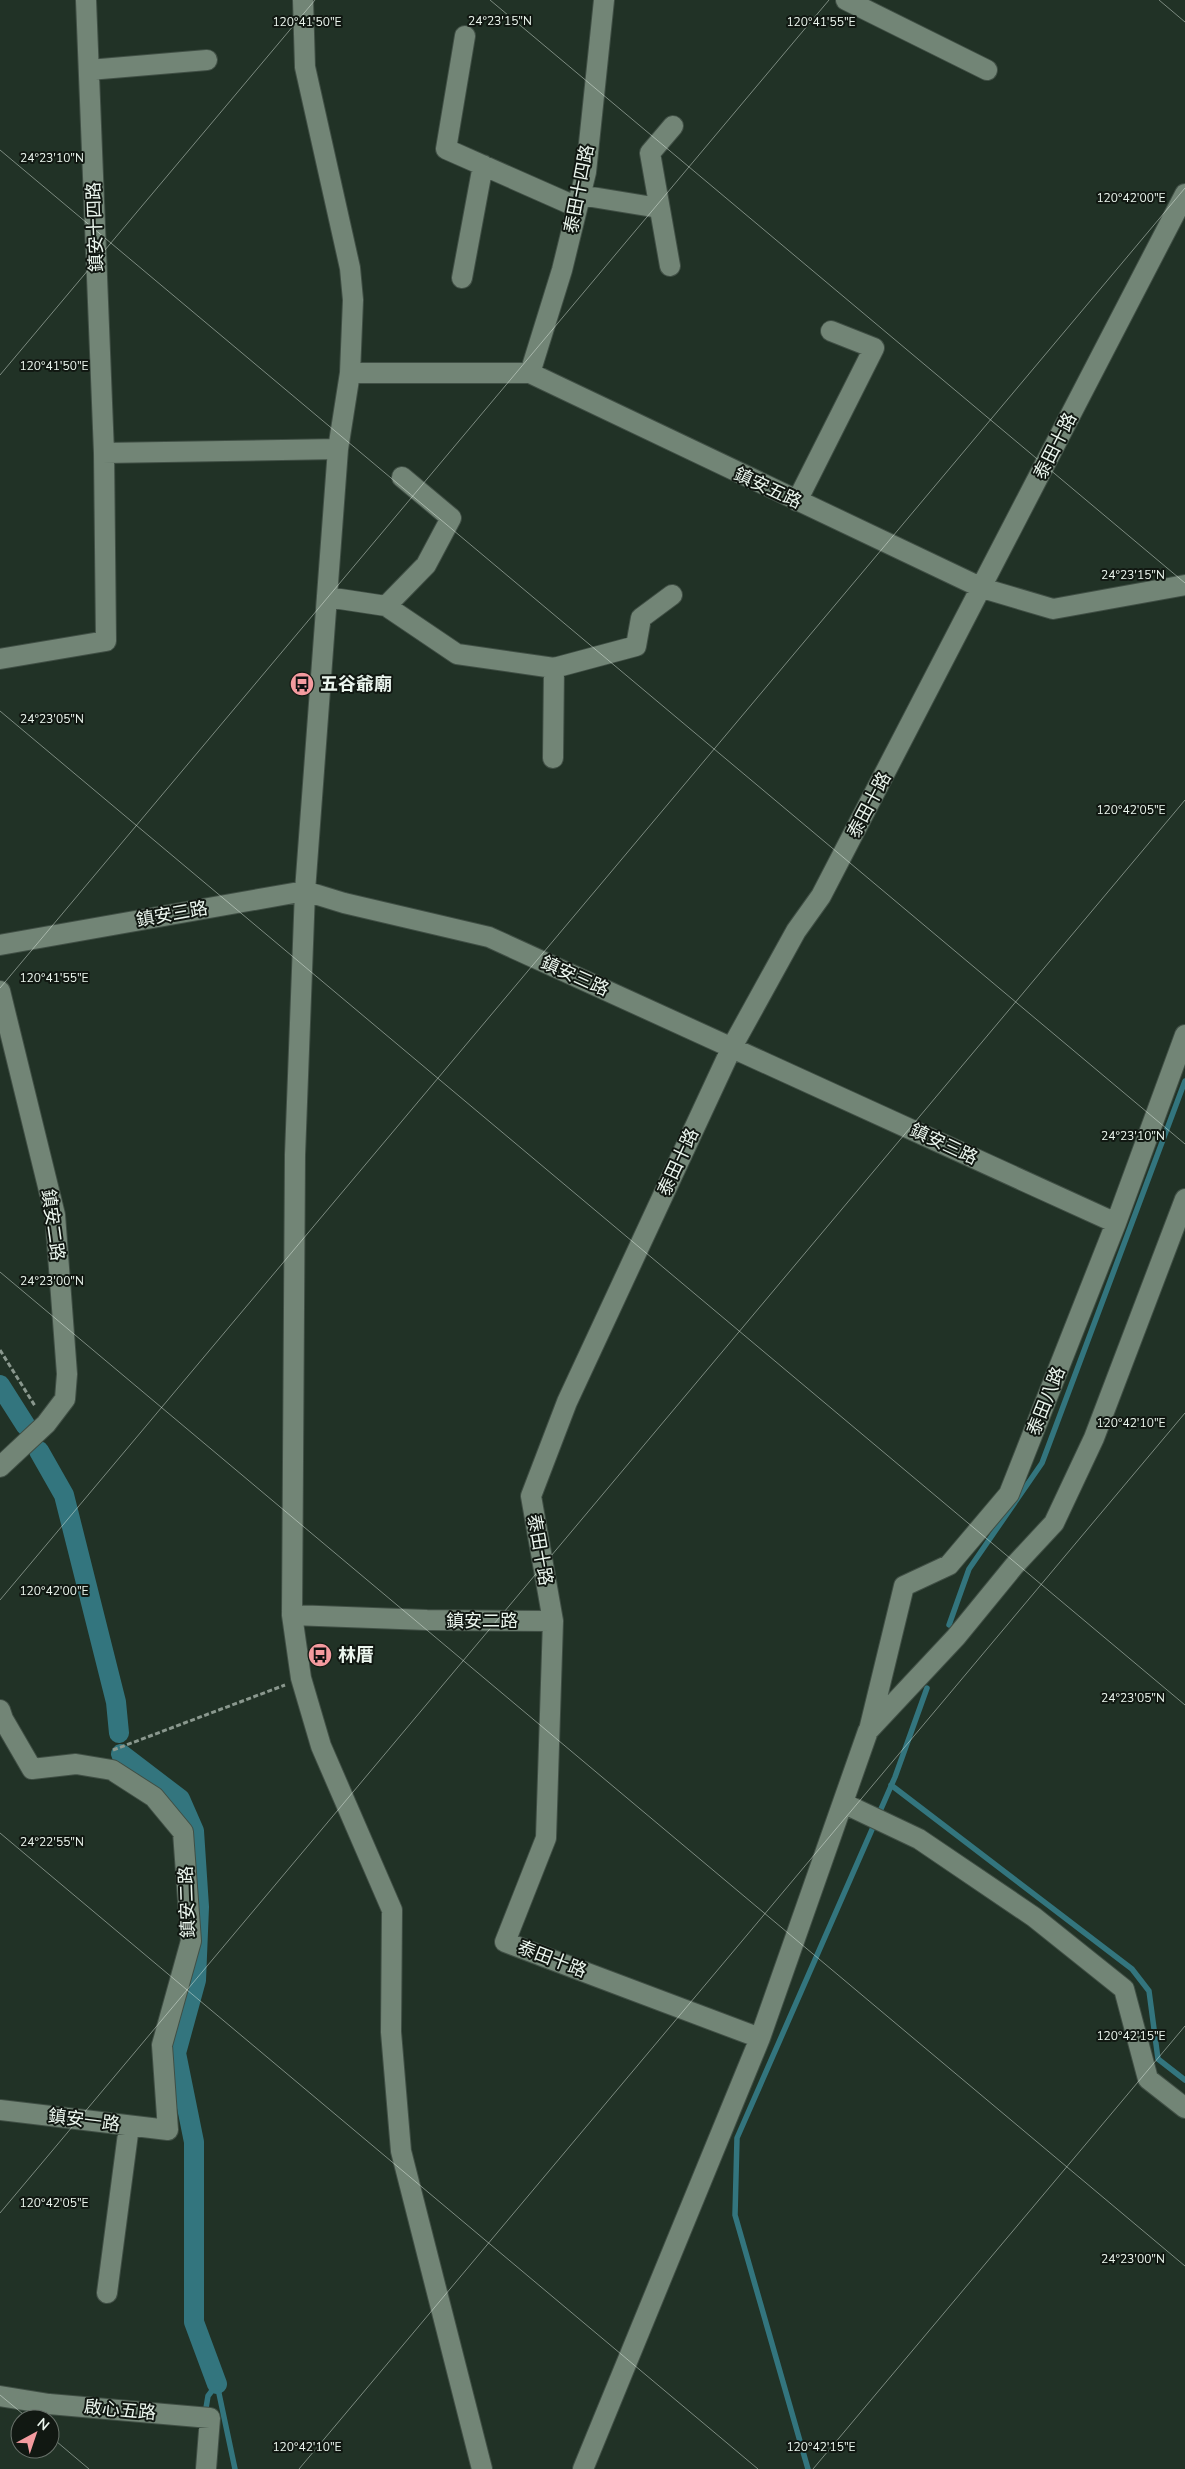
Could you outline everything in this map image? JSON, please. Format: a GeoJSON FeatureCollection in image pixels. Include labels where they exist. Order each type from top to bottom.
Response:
{"type":"FeatureCollection","features":[{"type":"Feature","properties":{"kind":"street","name":"鎮安十四路"},"geometry":{"type":"LineString","coordinates":[[0,659],[106,641],[104,453],[86,0]]}},
{"type":"Feature","properties":{"kind":"street"},"geometry":{"type":"LineString","coordinates":[[303,0],[305,67],[350,268],[353,300],[350,372],[338,449],[305,891],[295,1155],[292,1615],[302,1678],[321,1746],[392,1910],[391,2032],[401,2151],[482,2469]]}},
{"type":"Feature","properties":{"kind":"street","name":"泰田十四路"},"geometry":{"type":"LineString","coordinates":[[530,373],[562,270],[586,172],[604,0]]}},
{"type":"Feature","properties":{"kind":"street"},"geometry":{"type":"LineString","coordinates":[[846,0],[987,70]]}},
{"type":"Feature","properties":{"kind":"street"},"geometry":{"type":"LineString","coordinates":[[465,36],[446,149],[483,166],[579,201],[659,208]]}},
{"type":"Feature","properties":{"kind":"street"},"geometry":{"type":"LineString","coordinates":[[89,70],[206,60]]}},
{"type":"Feature","properties":{"kind":"street"},"geometry":{"type":"LineString","coordinates":[[670,266],[650,153],[673,126]]}},
{"type":"Feature","properties":{"kind":"street"},"geometry":{"type":"LineString","coordinates":[[462,278],[483,166]]}},
{"type":"Feature","properties":{"kind":"street","name":"泰田十路"},"geometry":{"type":"LineString","coordinates":[[760,2038],[505,1942],[546,1838],[553,1621],[531,1496],[567,1402],[732,1047],[796,930],[821,896],[1185,194]]}},
{"type":"Feature","properties":{"kind":"street"},"geometry":{"type":"LineString","coordinates":[[797,501],[874,348],[831,331]]}},
{"type":"Feature","properties":{"kind":"street","name":"鎮安五路"},"geometry":{"type":"LineString","coordinates":[[350,372],[530,373],[982,588],[1053,609],[1185,585]]}},
{"type":"Feature","properties":{"kind":"street"},"geometry":{"type":"LineString","coordinates":[[104,453],[338,449]]}},
{"type":"Feature","properties":{"kind":"street"},"geometry":{"type":"LineString","coordinates":[[386,606],[426,565],[451,518],[402,477]]}},
{"type":"Feature","properties":{"kind":"street"},"geometry":{"type":"LineString","coordinates":[[327,597],[386,606],[457,654],[554,668],[636,646],[641,618],[672,595]]}},
{"type":"Feature","properties":{"kind":"street"},"geometry":{"type":"LineString","coordinates":[[553,758],[554,668]]}},
{"type":"Feature","properties":{"kind":"street","name":"鎮安三路"},"geometry":{"type":"LineString","coordinates":[[0,945],[305,891],[344,903],[489,937],[1116,1222]]}},
{"type":"Feature","properties":{"kind":"street","name":"鎮安二路"},"geometry":{"type":"LineString","coordinates":[[0,991],[55,1215],[67,1374],[65,1399],[46,1424],[0,1467]]}},
{"type":"Feature","properties":{"kind":"street","name":"泰田八路"},"geometry":{"type":"LineString","coordinates":[[868,1731],[904,1586],[949,1565],[1009,1494],[1116,1222],[1185,1035]]}},
{"type":"Feature","properties":{"kind":"street"},"geometry":{"type":"LineString","coordinates":[[582,2469],[760,2038],[868,1731],[956,1637],[1014,1566],[1054,1523],[1094,1438],[1185,1199]]}},
{"type":"Feature","properties":{"kind":"street","name":"鎮安二路"},"geometry":{"type":"LineString","coordinates":[[292,1615],[427,1620],[553,1621]]}},
{"type":"Feature","properties":{"kind":"street","name":"鎮安二路"},"geometry":{"type":"LineString","coordinates":[[0,1710],[2,1719],[32,1769],[76,1764],[112,1770],[154,1797],[183,1832],[191,1940],[162,2045],[168,2130]]}},
{"type":"Feature","properties":{"kind":"street"},"geometry":{"type":"LineString","coordinates":[[843,1803],[920,1838],[1034,1917],[1124,1989],[1148,2079],[1185,2108]]}},
{"type":"Feature","properties":{"kind":"street","name":"鎮安一路"},"geometry":{"type":"LineString","coordinates":[[0,2110],[168,2130]]}},
{"type":"Feature","properties":{"kind":"street"},"geometry":{"type":"LineString","coordinates":[[107,2293],[129,2126]]}},
{"type":"Feature","properties":{"kind":"street","name":"啟心五路"},"geometry":{"type":"LineString","coordinates":[[0,2396],[49,2404],[210,2418],[206,2469]]}},
{"type":"Feature","properties":{"kind":"path"},"geometry":{"type":"LineString","coordinates":[[0,1350],[46,1424]]}},
{"type":"Feature","properties":{"kind":"path"},"geometry":{"type":"LineString","coordinates":[[112,1750],[302,1678]]}},
{"type":"Feature","properties":{"kind":"waterway"},"geometry":{"type":"LineString","coordinates":[[949,1625],[969,1569],[1042,1463],[1185,1081]]}},
{"type":"Feature","properties":{"kind":"waterway"},"geometry":{"type":"LineString","coordinates":[[0,1385],[26,1426]]}},
{"type":"Feature","properties":{"kind":"waterway"},"geometry":{"type":"LineString","coordinates":[[39,1451],[64,1495],[116,1702],[119,1733]]}},
{"type":"Feature","properties":{"kind":"waterway"},"geometry":{"type":"LineString","coordinates":[[808,2469],[735,2215],[737,2138],[895,1777],[927,1688]]}},
{"type":"Feature","properties":{"kind":"waterway"},"geometry":{"type":"LineString","coordinates":[[121,1754],[180,1799],[194,1831],[199,1907],[196,1980],[176,2053],[194,2142],[194,2322],[217,2384]]}},
{"type":"Feature","properties":{"kind":"waterway"},"geometry":{"type":"LineString","coordinates":[[891,1785],[1132,1969],[1149,1991],[1158,2059],[1185,2080]]}},
{"type":"Feature","properties":{"kind":"waterway"},"geometry":{"type":"LineString","coordinates":[[217,2384],[235,2469]]}},
{"type":"Feature","properties":{"kind":"waterway"},"geometry":{"type":"LineString","coordinates":[[205,2414],[208,2396],[217,2384]]}},
{"type":"Feature","properties":{"kind":"place","name":"五谷爺廟"},"geometry":{"type":"Point","coordinates":[302,684]}},
{"type":"Feature","properties":{"kind":"place","name":"林厝"},"geometry":{"type":"Point","coordinates":[320,1655]}}]}
